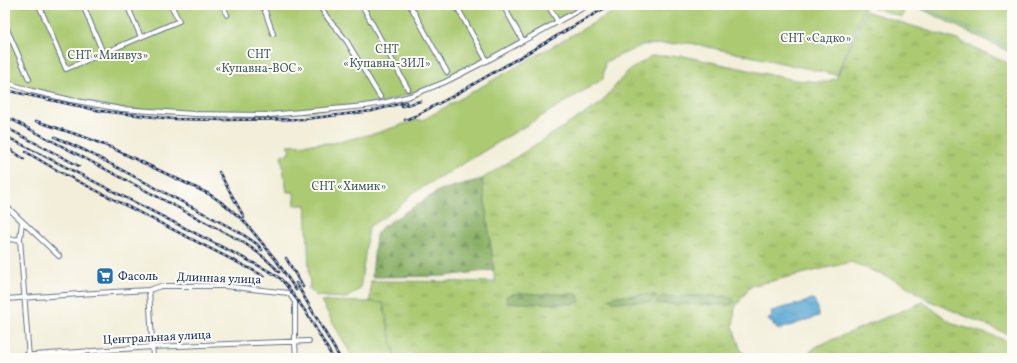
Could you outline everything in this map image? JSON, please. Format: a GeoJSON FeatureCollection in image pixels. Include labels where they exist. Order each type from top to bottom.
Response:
{"type":"FeatureCollection","features":[{"type":"Feature","properties":{"kind":"street"},"geometry":{"type":"LineString","coordinates":[[39,5],[66,69],[179,21],[171,5]]}},
{"type":"Feature","properties":{"kind":"street"},"geometry":{"type":"LineString","coordinates":[[82,5],[103,53]]}},
{"type":"Feature","properties":{"kind":"street"},"geometry":{"type":"LineString","coordinates":[[127,5],[141,37]]}},
{"type":"Feature","properties":{"kind":"street"},"geometry":{"type":"LineString","coordinates":[[223,5],[227,16]]}},
{"type":"Feature","properties":{"kind":"street"},"geometry":{"type":"LineString","coordinates":[[263,5],[273,34]]}},
{"type":"Feature","properties":{"kind":"street"},"geometry":{"type":"LineString","coordinates":[[319,5],[329,20],[346,40],[380,97]]}},
{"type":"Feature","properties":{"kind":"street"},"geometry":{"type":"LineString","coordinates":[[362,5],[408,89]]}},
{"type":"Feature","properties":{"kind":"street"},"geometry":{"type":"LineString","coordinates":[[410,5],[447,72]]}},
{"type":"Feature","properties":{"kind":"street"},"geometry":{"type":"LineString","coordinates":[[456,5],[487,61]]}},
{"type":"Feature","properties":{"kind":"street"},"geometry":{"type":"LineString","coordinates":[[503,5],[523,41]]}},
{"type":"Feature","properties":{"kind":"street"},"geometry":{"type":"LineString","coordinates":[[548,5],[558,22]]}},
{"type":"Feature","properties":{"kind":"street"},"geometry":{"type":"LineString","coordinates":[[5,82],[32,91],[121,109],[194,114],[268,114],[365,106],[410,96],[445,82],[487,61],[588,5]]}},
{"type":"Feature","properties":{"kind":"street"},"geometry":{"type":"LineString","coordinates":[[5,25],[29,79]]}},
{"type":"Feature","properties":{"kind":"street"},"geometry":{"type":"LineString","coordinates":[[5,206],[59,256]]}},
{"type":"Feature","properties":{"kind":"street"},"geometry":{"type":"LineString","coordinates":[[22,222],[20,239],[29,357]]}},
{"type":"Feature","properties":{"kind":"street"},"geometry":{"type":"LineString","coordinates":[[5,240],[20,239]]}},
{"type":"Feature","properties":{"kind":"street","name":"Длинная улица"},"geometry":{"type":"LineString","coordinates":[[5,299],[149,290],[161,286],[225,286],[289,293],[295,302],[295,342]]}},
{"type":"Feature","properties":{"kind":"street"},"geometry":{"type":"LineString","coordinates":[[94,288],[95,293]]}},
{"type":"Feature","properties":{"kind":"street"},"geometry":{"type":"LineString","coordinates":[[149,290],[153,358]]}},
{"type":"Feature","properties":{"kind":"street","name":"Центральная улица"},"geometry":{"type":"LineString","coordinates":[[5,357],[29,357],[152,347],[309,341]]}},
{"type":"Feature","properties":{"kind":"street"},"geometry":{"type":"LineString","coordinates":[[295,342],[296,358]]}},
{"type":"Feature","properties":{"kind":"green space"},"geometry":{"type":"Polygon","coordinates":[[[5,5],[588,5],[445,82],[383,103],[269,115],[194,114],[121,109],[71,100],[5,82],[5,5]]]}},
{"type":"Feature","properties":{"kind":"green space","name":"СНТ «Химик»"},"geometry":{"type":"Polygon","coordinates":[[[625,5],[865,5],[837,75],[690,43],[643,45],[605,62],[603,79],[411,194],[401,205],[369,227],[360,289],[346,298],[316,296],[308,288],[310,288],[306,205],[295,205],[294,192],[287,192],[281,155],[289,154],[290,148],[288,145],[333,143],[377,133],[416,120],[421,121],[625,5]]]}},
{"type":"Feature","properties":{"kind":"green space","name":"СНТ «Садко»"},"geometry":{"type":"Polygon","coordinates":[[[865,5],[906,5],[902,17],[865,5]]]}},
{"type":"Feature","properties":{"kind":"green space"},"geometry":{"type":"Polygon","coordinates":[[[913,5],[1012,5],[1012,53],[913,5]]]}},
{"type":"Feature","properties":{"kind":"green space"},"geometry":{"type":"Polygon","coordinates":[[[865,11],[957,40],[1012,65],[1012,336],[930,301],[902,283],[851,262],[751,286],[735,307],[733,327],[741,351],[750,358],[395,358],[383,304],[370,302],[371,281],[495,282],[482,179],[600,104],[628,71],[652,56],[683,56],[795,80],[826,82],[837,78],[865,11]]]}},
{"type":"Feature","properties":{"kind":"green space"},"geometry":{"type":"Polygon","coordinates":[[[482,179],[494,270],[444,276],[372,277],[376,235],[382,227],[440,190],[482,179]]]}},
{"type":"Feature","properties":{"kind":"green space"},"geometry":{"type":"Polygon","coordinates":[[[518,293],[578,294],[580,302],[572,304],[507,303],[506,296],[518,293]]]}},
{"type":"Feature","properties":{"kind":"green space"},"geometry":{"type":"Polygon","coordinates":[[[653,294],[658,297],[651,302],[613,302],[608,299],[619,296],[653,294]]]}},
{"type":"Feature","properties":{"kind":"green space"},"geometry":{"type":"Polygon","coordinates":[[[731,296],[735,302],[730,305],[655,303],[661,297],[731,296]]]}},
{"type":"Feature","properties":{"kind":"green space"},"geometry":{"type":"Polygon","coordinates":[[[321,301],[383,303],[395,358],[353,358],[321,301]]]}},
{"type":"Feature","properties":{"kind":"green space"},"geometry":{"type":"Polygon","coordinates":[[[923,302],[953,324],[1012,343],[1012,358],[803,358],[817,346],[923,302]]]}},
{"type":"Feature","properties":{"kind":"water"},"geometry":{"type":"Polygon","coordinates":[[[814,299],[819,316],[778,330],[768,319],[772,317],[771,311],[814,299]]]}},
{"type":"Feature","properties":{"kind":"waterway"},"geometry":{"type":"LineString","coordinates":[[919,5],[1012,48]]}},
{"type":"Feature","properties":{"kind":"railway"},"geometry":{"type":"LineString","coordinates":[[405,120],[453,96],[610,5]]}},
{"type":"Feature","properties":{"kind":"railway"},"geometry":{"type":"LineString","coordinates":[[5,90],[101,111],[173,119],[305,119],[372,111],[406,102]]}},
{"type":"Feature","properties":{"kind":"railway"},"geometry":{"type":"LineString","coordinates":[[402,106],[421,101]]}},
{"type":"Feature","properties":{"kind":"railway"},"geometry":{"type":"LineString","coordinates":[[5,116],[241,241],[261,255],[279,272]]}},
{"type":"Feature","properties":{"kind":"railway"},"geometry":{"type":"LineString","coordinates":[[36,121],[112,148],[209,194],[224,204],[244,221],[276,260],[296,290]]}},
{"type":"Feature","properties":{"kind":"railway"},"geometry":{"type":"LineString","coordinates":[[5,127],[79,166]]}},
{"type":"Feature","properties":{"kind":"railway"},"geometry":{"type":"LineString","coordinates":[[5,134],[11,139],[269,271],[281,279],[306,312],[333,358]]}},
{"type":"Feature","properties":{"kind":"railway"},"geometry":{"type":"LineString","coordinates":[[55,137],[86,151],[239,232],[257,244],[262,250]]}},
{"type":"Feature","properties":{"kind":"railway"},"geometry":{"type":"LineString","coordinates":[[5,146],[24,159]]}},
{"type":"Feature","properties":{"kind":"railway"},"geometry":{"type":"LineString","coordinates":[[26,152],[60,172],[264,276]]}},
{"type":"Feature","properties":{"kind":"railway"},"geometry":{"type":"LineString","coordinates":[[219,172],[244,217]]}},
{"type":"Feature","properties":{"kind":"railway"},"geometry":{"type":"LineString","coordinates":[[286,258],[303,287]]}},
{"type":"Feature","properties":{"kind":"railway"},"geometry":{"type":"LineString","coordinates":[[296,283],[340,358]]}},
{"type":"Feature","properties":{"kind":"place","name":"Фасоль"},"geometry":{"type":"Point","coordinates":[105,276]}},
{"type":"Feature","properties":{"kind":"park label","name":"СНТ «Минвуз»"},"geometry":{"type":"Point","coordinates":[108,55]}},
{"type":"Feature","properties":{"kind":"park label","name":"СНТ «Купавна-ЗИЛ»"},"geometry":{"type":"Point","coordinates":[387,56]}},
{"type":"Feature","properties":{"kind":"park label","name":"СНТ «Купавна-ВОС»"},"geometry":{"type":"Point","coordinates":[259,61]}}]}
